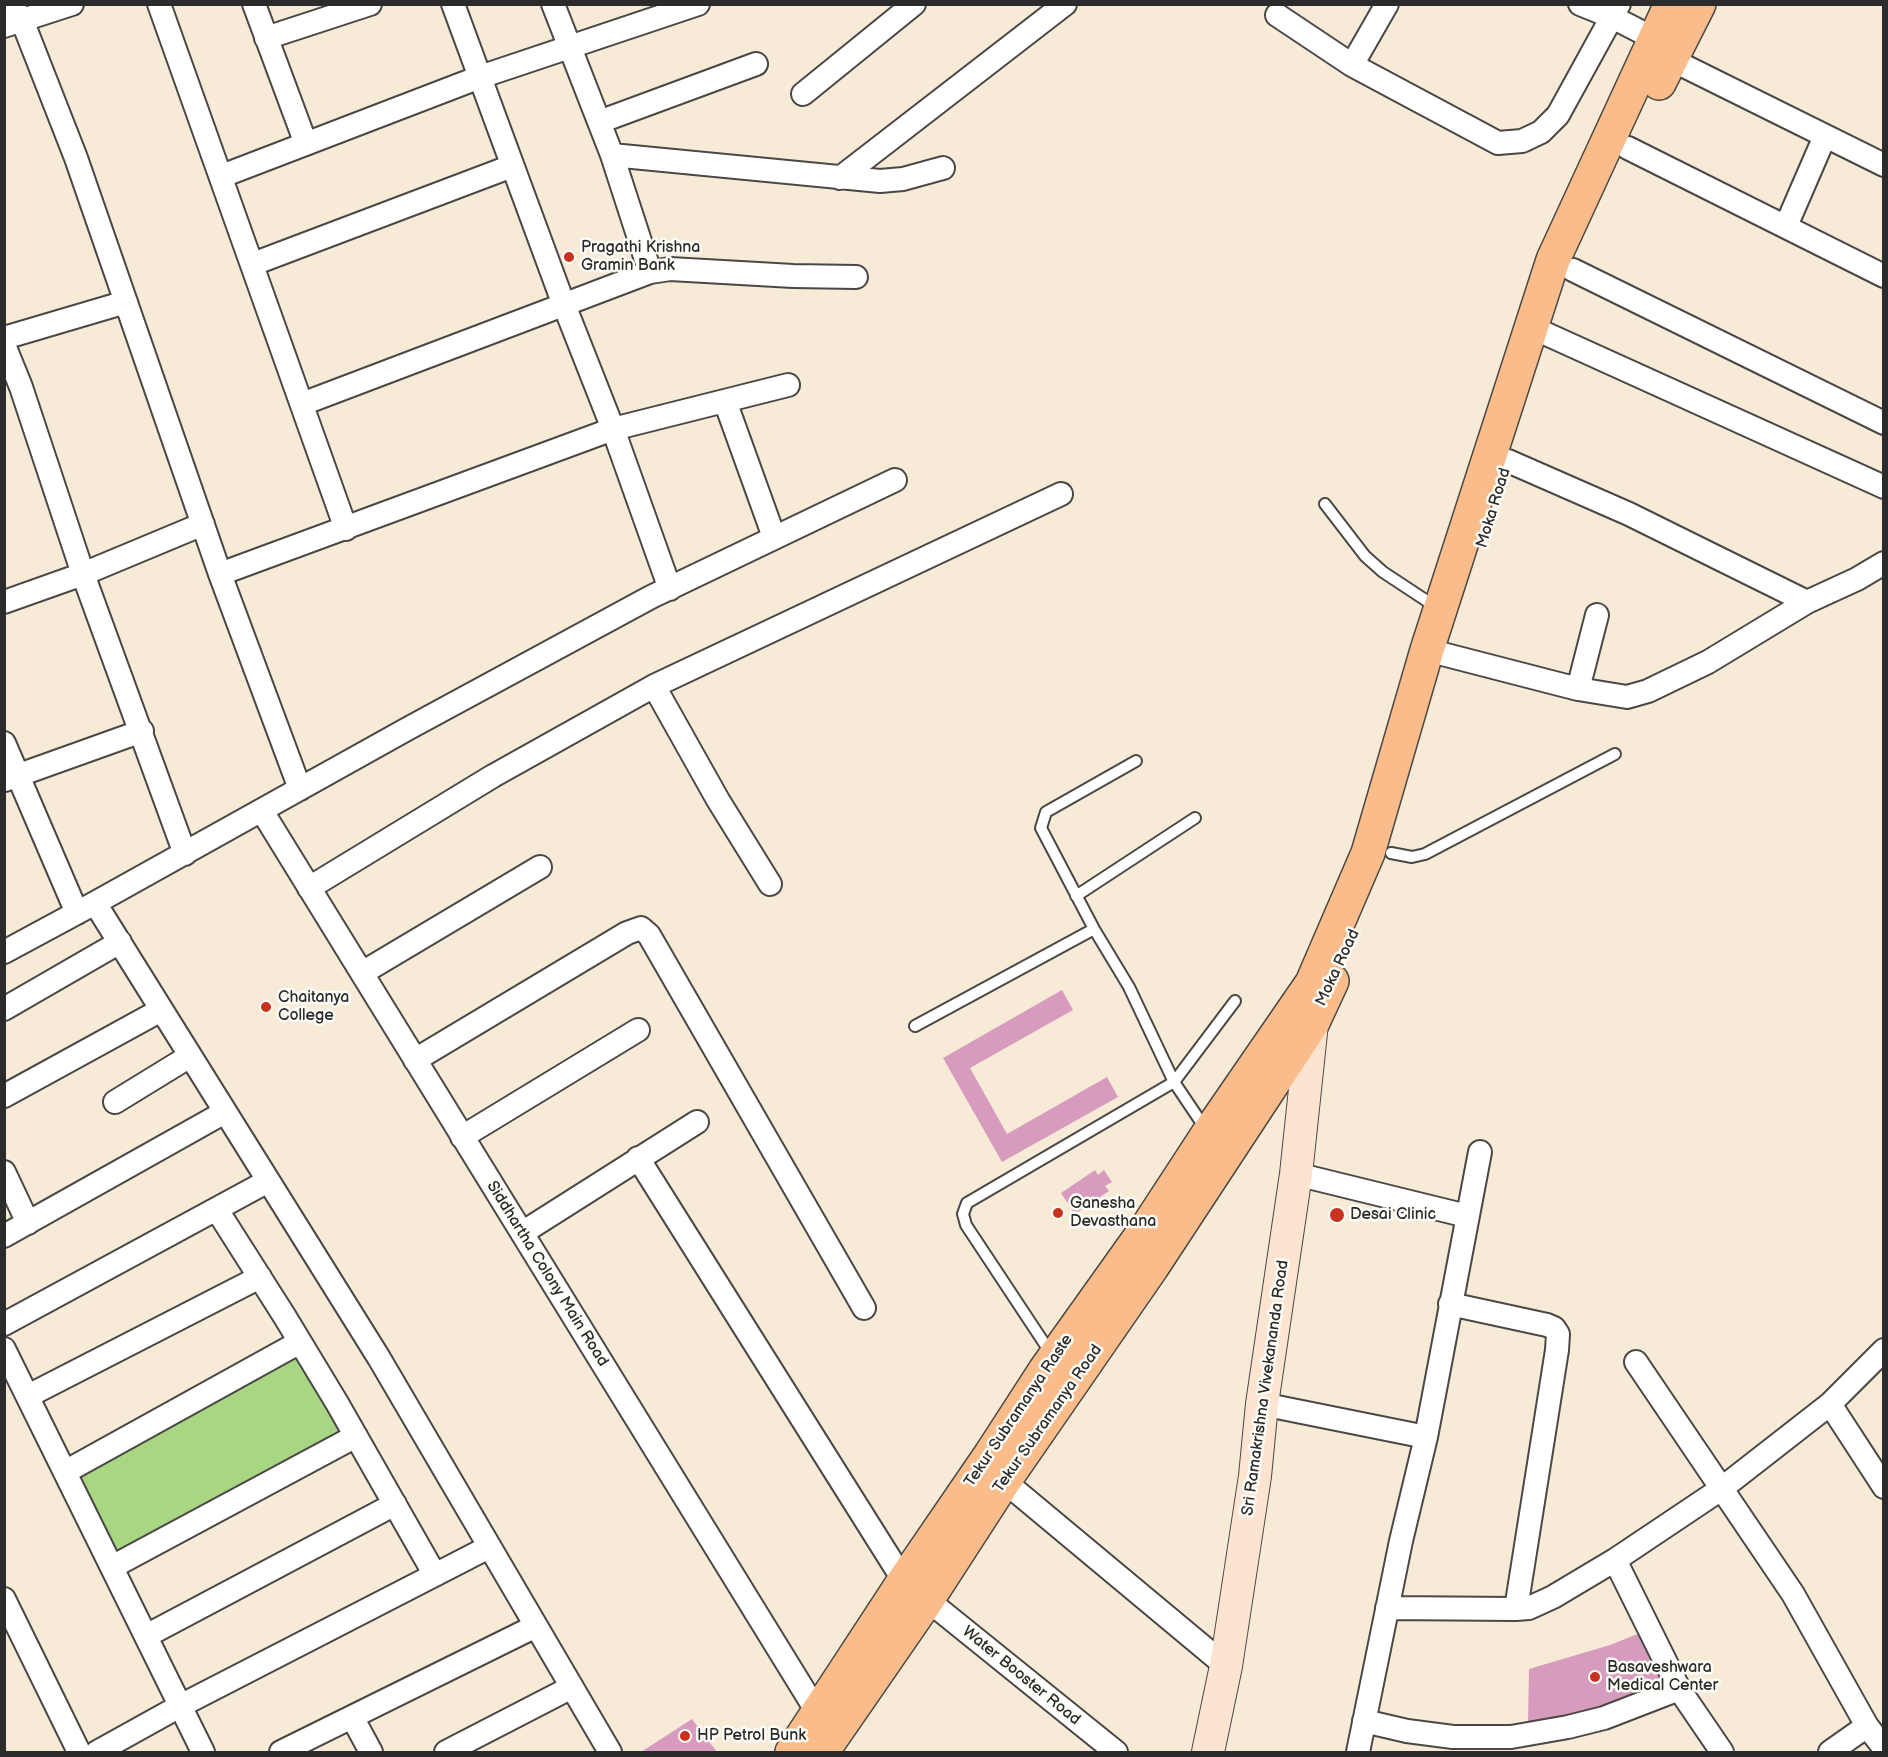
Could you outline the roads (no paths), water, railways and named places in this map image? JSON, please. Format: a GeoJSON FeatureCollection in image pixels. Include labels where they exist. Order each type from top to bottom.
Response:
{"type":"FeatureCollection","features":[{"type":"Feature","properties":{"kind":"main road","name":"Moka Road"},"geometry":{"type":"LineString","coordinates":[[1262,1079],[1313,1022],[1391,853],[1438,653],[1440,610],[1540,331],[1574,270],[1628,148],[1671,4]]}},
{"type":"Feature","properties":{"kind":"main road","name":"Moka Road"},"geometry":{"type":"LineString","coordinates":[[1262,1079],[1312,983],[1368,853],[1508,461],[1540,331],[1553,260],[1658,49],[1699,4]]}},
{"type":"Feature","properties":{"kind":"main road","name":"Sri Ramakrishna Vivekananda Road"},"geometry":{"type":"LineString","coordinates":[[1208,1752],[1226,1666],[1255,1476],[1262,1404],[1296,1174],[1313,1022],[1312,983]]}},
{"type":"Feature","properties":{"kind":"main road","name":"Tekur Subramanya Raste"},"geometry":{"type":"LineString","coordinates":[[915,1590],[991,1454],[1054,1358],[1148,1226],[1208,1134],[1262,1079]]}},
{"type":"Feature","properties":{"kind":"main road","name":"Tekur Subramanya Road"},"geometry":{"type":"LineString","coordinates":[[825,1734],[915,1590],[1004,1481],[1152,1268],[1262,1079]]}},
{"type":"Feature","properties":{"kind":"main road"},"geometry":{"type":"LineString","coordinates":[[792,1752],[825,1734]]}},
{"type":"Feature","properties":{"kind":"street"},"geometry":{"type":"LineString","coordinates":[[72,4],[13,17],[76,158],[220,574],[300,789]]}},
{"type":"Feature","properties":{"kind":"street"},"geometry":{"type":"LineString","coordinates":[[159,4],[346,529]]}},
{"type":"Feature","properties":{"kind":"street"},"geometry":{"type":"LineString","coordinates":[[254,4],[306,144]]}},
{"type":"Feature","properties":{"kind":"street"},"geometry":{"type":"LineString","coordinates":[[266,38],[370,4]]}},
{"type":"Feature","properties":{"kind":"street"},"geometry":{"type":"LineString","coordinates":[[453,4],[564,305],[614,429],[670,589]]}},
{"type":"Feature","properties":{"kind":"street"},"geometry":{"type":"LineString","coordinates":[[553,4],[612,155],[650,272]]}},
{"type":"Feature","properties":{"kind":"street"},"geometry":{"type":"LineString","coordinates":[[222,176],[480,77],[698,4]]}},
{"type":"Feature","properties":{"kind":"street"},"geometry":{"type":"LineString","coordinates":[[803,94],[914,4]]}},
{"type":"Feature","properties":{"kind":"street"},"geometry":{"type":"LineString","coordinates":[[840,178],[1065,4]]}},
{"type":"Feature","properties":{"kind":"street"},"geometry":{"type":"LineString","coordinates":[[1352,65],[1387,4]]}},
{"type":"Feature","properties":{"kind":"street"},"geometry":{"type":"LineString","coordinates":[[1580,4],[1615,11],[1658,49],[1884,165]]}},
{"type":"Feature","properties":{"kind":"street"},"geometry":{"type":"LineString","coordinates":[[1277,15],[1352,65],[1498,143],[1522,141],[1540,132],[1557,115],[1615,11]]}},
{"type":"Feature","properties":{"kind":"street"},"geometry":{"type":"LineString","coordinates":[[599,122],[756,64]]}},
{"type":"Feature","properties":{"kind":"street"},"geometry":{"type":"LineString","coordinates":[[1786,226],[1825,136]]}},
{"type":"Feature","properties":{"kind":"street"},"geometry":{"type":"LineString","coordinates":[[1628,148],[1884,276]]}},
{"type":"Feature","properties":{"kind":"street"},"geometry":{"type":"LineString","coordinates":[[612,155],[880,181],[903,179],[943,168]]}},
{"type":"Feature","properties":{"kind":"street"},"geometry":{"type":"LineString","coordinates":[[252,264],[512,166]]}},
{"type":"Feature","properties":{"kind":"street"},"geometry":{"type":"LineString","coordinates":[[302,404],[650,272],[670,269],[856,277]]}},
{"type":"Feature","properties":{"kind":"street"},"geometry":{"type":"LineString","coordinates":[[1574,270],[1884,423]]}},
{"type":"Feature","properties":{"kind":"street"},"geometry":{"type":"LineString","coordinates":[[4,338],[126,302]]}},
{"type":"Feature","properties":{"kind":"street"},"geometry":{"type":"LineString","coordinates":[[1540,331],[1884,487]]}},
{"type":"Feature","properties":{"kind":"street"},"geometry":{"type":"LineString","coordinates":[[4,345],[21,387],[83,574],[185,854]]}},
{"type":"Feature","properties":{"kind":"street"},"geometry":{"type":"LineString","coordinates":[[220,574],[614,429],[788,385]]}},
{"type":"Feature","properties":{"kind":"street"},"geometry":{"type":"LineString","coordinates":[[725,401],[774,537]]}},
{"type":"Feature","properties":{"kind":"street"},"geometry":{"type":"LineString","coordinates":[[1508,461],[1629,514],[1807,602]]}},
{"type":"Feature","properties":{"kind":"street"},"geometry":{"type":"LineString","coordinates":[[4,952],[185,854],[409,728],[670,589],[895,480]]}},
{"type":"Feature","properties":{"kind":"street"},"geometry":{"type":"LineString","coordinates":[[309,888],[493,776],[654,686],[1061,494]]}},
{"type":"Feature","properties":{"kind":"street"},"geometry":{"type":"LineString","coordinates":[[4,602],[83,574],[203,525]]}},
{"type":"Feature","properties":{"kind":"street"},"geometry":{"type":"LineString","coordinates":[[1438,653],[1578,689],[1627,697],[1648,691],[1708,662],[1807,602],[1857,579],[1884,562]]}},
{"type":"Feature","properties":{"kind":"street"},"geometry":{"type":"LineString","coordinates":[[1578,689],[1596,615]]}},
{"type":"Feature","properties":{"kind":"street"},"geometry":{"type":"LineString","coordinates":[[654,686],[718,800],[770,884]]}},
{"type":"Feature","properties":{"kind":"street"},"geometry":{"type":"LineString","coordinates":[[11,778],[141,731]]}},
{"type":"Feature","properties":{"kind":"street"},"geometry":{"type":"LineString","coordinates":[[4,743],[11,778],[86,908],[120,942],[379,1358],[610,1752]]}},
{"type":"Feature","properties":{"kind":"street","name":"Siddhartha Colony Main Road"},"geometry":{"type":"LineString","coordinates":[[261,811],[522,1233],[825,1734]]}},
{"type":"Feature","properties":{"kind":"street"},"geometry":{"type":"LineString","coordinates":[[362,973],[540,867]]}},
{"type":"Feature","properties":{"kind":"street"},"geometry":{"type":"LineString","coordinates":[[415,1060],[627,933],[640,928],[649,935],[864,1308]]}},
{"type":"Feature","properties":{"kind":"street"},"geometry":{"type":"LineString","coordinates":[[4,1009],[120,942]]}},
{"type":"Feature","properties":{"kind":"street"},"geometry":{"type":"LineString","coordinates":[[4,1096],[161,1010]]}},
{"type":"Feature","properties":{"kind":"street"},"geometry":{"type":"LineString","coordinates":[[462,1137],[638,1030]]}},
{"type":"Feature","properties":{"kind":"street"},"geometry":{"type":"LineString","coordinates":[[115,1102],[190,1056]]}},
{"type":"Feature","properties":{"kind":"street"},"geometry":{"type":"LineString","coordinates":[[4,1236],[225,1112]]}},
{"type":"Feature","properties":{"kind":"street"},"geometry":{"type":"LineString","coordinates":[[522,1233],[697,1122]]}},
{"type":"Feature","properties":{"kind":"street"},"geometry":{"type":"LineString","coordinates":[[1358,1752],[1401,1541],[1426,1437],[1480,1152]]}},
{"type":"Feature","properties":{"kind":"street","name":"Water Booster Road"},"geometry":{"type":"LineString","coordinates":[[638,1158],[915,1590],[1116,1752]]}},
{"type":"Feature","properties":{"kind":"street"},"geometry":{"type":"LineString","coordinates":[[4,1172],[28,1223]]}},
{"type":"Feature","properties":{"kind":"street"},"geometry":{"type":"LineString","coordinates":[[1296,1174],[1467,1216]]}},
{"type":"Feature","properties":{"kind":"street"},"geometry":{"type":"LineString","coordinates":[[4,1324],[268,1181]]}},
{"type":"Feature","properties":{"kind":"street"},"geometry":{"type":"LineString","coordinates":[[217,1210],[300,1342],[435,1575]]}},
{"type":"Feature","properties":{"kind":"street"},"geometry":{"type":"LineString","coordinates":[[28,1396],[260,1277]]}},
{"type":"Feature","properties":{"kind":"street"},"geometry":{"type":"LineString","coordinates":[[1450,1304],[1547,1325],[1554,1328],[1557,1334],[1557,1350],[1516,1609]]}},
{"type":"Feature","properties":{"kind":"street"},"geometry":{"type":"LineString","coordinates":[[65,1472],[300,1342]]}},
{"type":"Feature","properties":{"kind":"street"},"geometry":{"type":"LineString","coordinates":[[4,1349],[203,1752]]}},
{"type":"Feature","properties":{"kind":"street"},"geometry":{"type":"LineString","coordinates":[[1387,1608],[1516,1609],[1529,1608],[1553,1597],[1615,1560],[1721,1490],[1830,1404],[1884,1350]]}},
{"type":"Feature","properties":{"kind":"street"},"geometry":{"type":"LineString","coordinates":[[1636,1362],[1793,1594],[1868,1726],[1884,1748]]}},
{"type":"Feature","properties":{"kind":"street"},"geometry":{"type":"LineString","coordinates":[[1262,1404],[1426,1437]]}},
{"type":"Feature","properties":{"kind":"street"},"geometry":{"type":"LineString","coordinates":[[1830,1404],[1884,1487]]}},
{"type":"Feature","properties":{"kind":"street"},"geometry":{"type":"LineString","coordinates":[[112,1567],[356,1436]]}},
{"type":"Feature","properties":{"kind":"street"},"geometry":{"type":"LineString","coordinates":[[1004,1481],[1226,1666]]}},
{"type":"Feature","properties":{"kind":"street"},"geometry":{"type":"LineString","coordinates":[[146,1636],[395,1504]]}},
{"type":"Feature","properties":{"kind":"street"},"geometry":{"type":"LineString","coordinates":[[97,1752],[180,1706],[489,1546]]}},
{"type":"Feature","properties":{"kind":"street"},"geometry":{"type":"LineString","coordinates":[[1615,1560],[1679,1689],[1722,1752]]}},
{"type":"Feature","properties":{"kind":"street"},"geometry":{"type":"LineString","coordinates":[[4,1599],[79,1752]]}},
{"type":"Feature","properties":{"kind":"street"},"geometry":{"type":"LineString","coordinates":[[289,1751],[352,1717],[536,1626]]}},
{"type":"Feature","properties":{"kind":"street"},"geometry":{"type":"LineString","coordinates":[[446,1752],[572,1687]]}},
{"type":"Feature","properties":{"kind":"street"},"geometry":{"type":"LineString","coordinates":[[1364,1721],[1407,1731],[1453,1737],[1511,1737],[1604,1718],[1679,1689]]}},
{"type":"Feature","properties":{"kind":"street"},"geometry":{"type":"LineString","coordinates":[[352,1717],[371,1752]]}},
{"type":"Feature","properties":{"kind":"street"},"geometry":{"type":"LineString","coordinates":[[1830,1752],[1868,1726]]}},
{"type":"Feature","properties":{"kind":"lane"},"geometry":{"type":"LineString","coordinates":[[1325,504],[1365,556],[1383,572],[1440,610]]}},
{"type":"Feature","properties":{"kind":"lane"},"geometry":{"type":"LineString","coordinates":[[1391,853],[1412,857],[1425,854],[1615,754]]}},
{"type":"Feature","properties":{"kind":"lane"},"geometry":{"type":"LineString","coordinates":[[1136,761],[1046,812],[1041,828],[1094,929],[1129,987],[1174,1082],[1208,1134]]}},
{"type":"Feature","properties":{"kind":"lane"},"geometry":{"type":"LineString","coordinates":[[1076,896],[1195,818]]}},
{"type":"Feature","properties":{"kind":"lane"},"geometry":{"type":"LineString","coordinates":[[915,1026],[1094,929]]}},
{"type":"Feature","properties":{"kind":"lane"},"geometry":{"type":"LineString","coordinates":[[1054,1358],[966,1225],[963,1214],[967,1203],[1174,1082],[1235,1001]]}},
{"type":"Feature","properties":{"kind":"place","name":"Pragathi Krishna Gramin Bank"},"geometry":{"type":"Point","coordinates":[569,257]}},
{"type":"Feature","properties":{"kind":"place","name":"Chaitanya College"},"geometry":{"type":"Point","coordinates":[266,1007]}},
{"type":"Feature","properties":{"kind":"place","name":"Ganesha Devasthana"},"geometry":{"type":"Point","coordinates":[1058,1213]}},
{"type":"Feature","properties":{"kind":"place","name":"Desai Clinic"},"geometry":{"type":"Point","coordinates":[1337,1215]}},
{"type":"Feature","properties":{"kind":"place","name":"Basaveshwara Medical Center"},"geometry":{"type":"Point","coordinates":[1595,1677]}},
{"type":"Feature","properties":{"kind":"place","name":"HP Petrol Bunk"},"geometry":{"type":"Point","coordinates":[685,1736]}}]}
